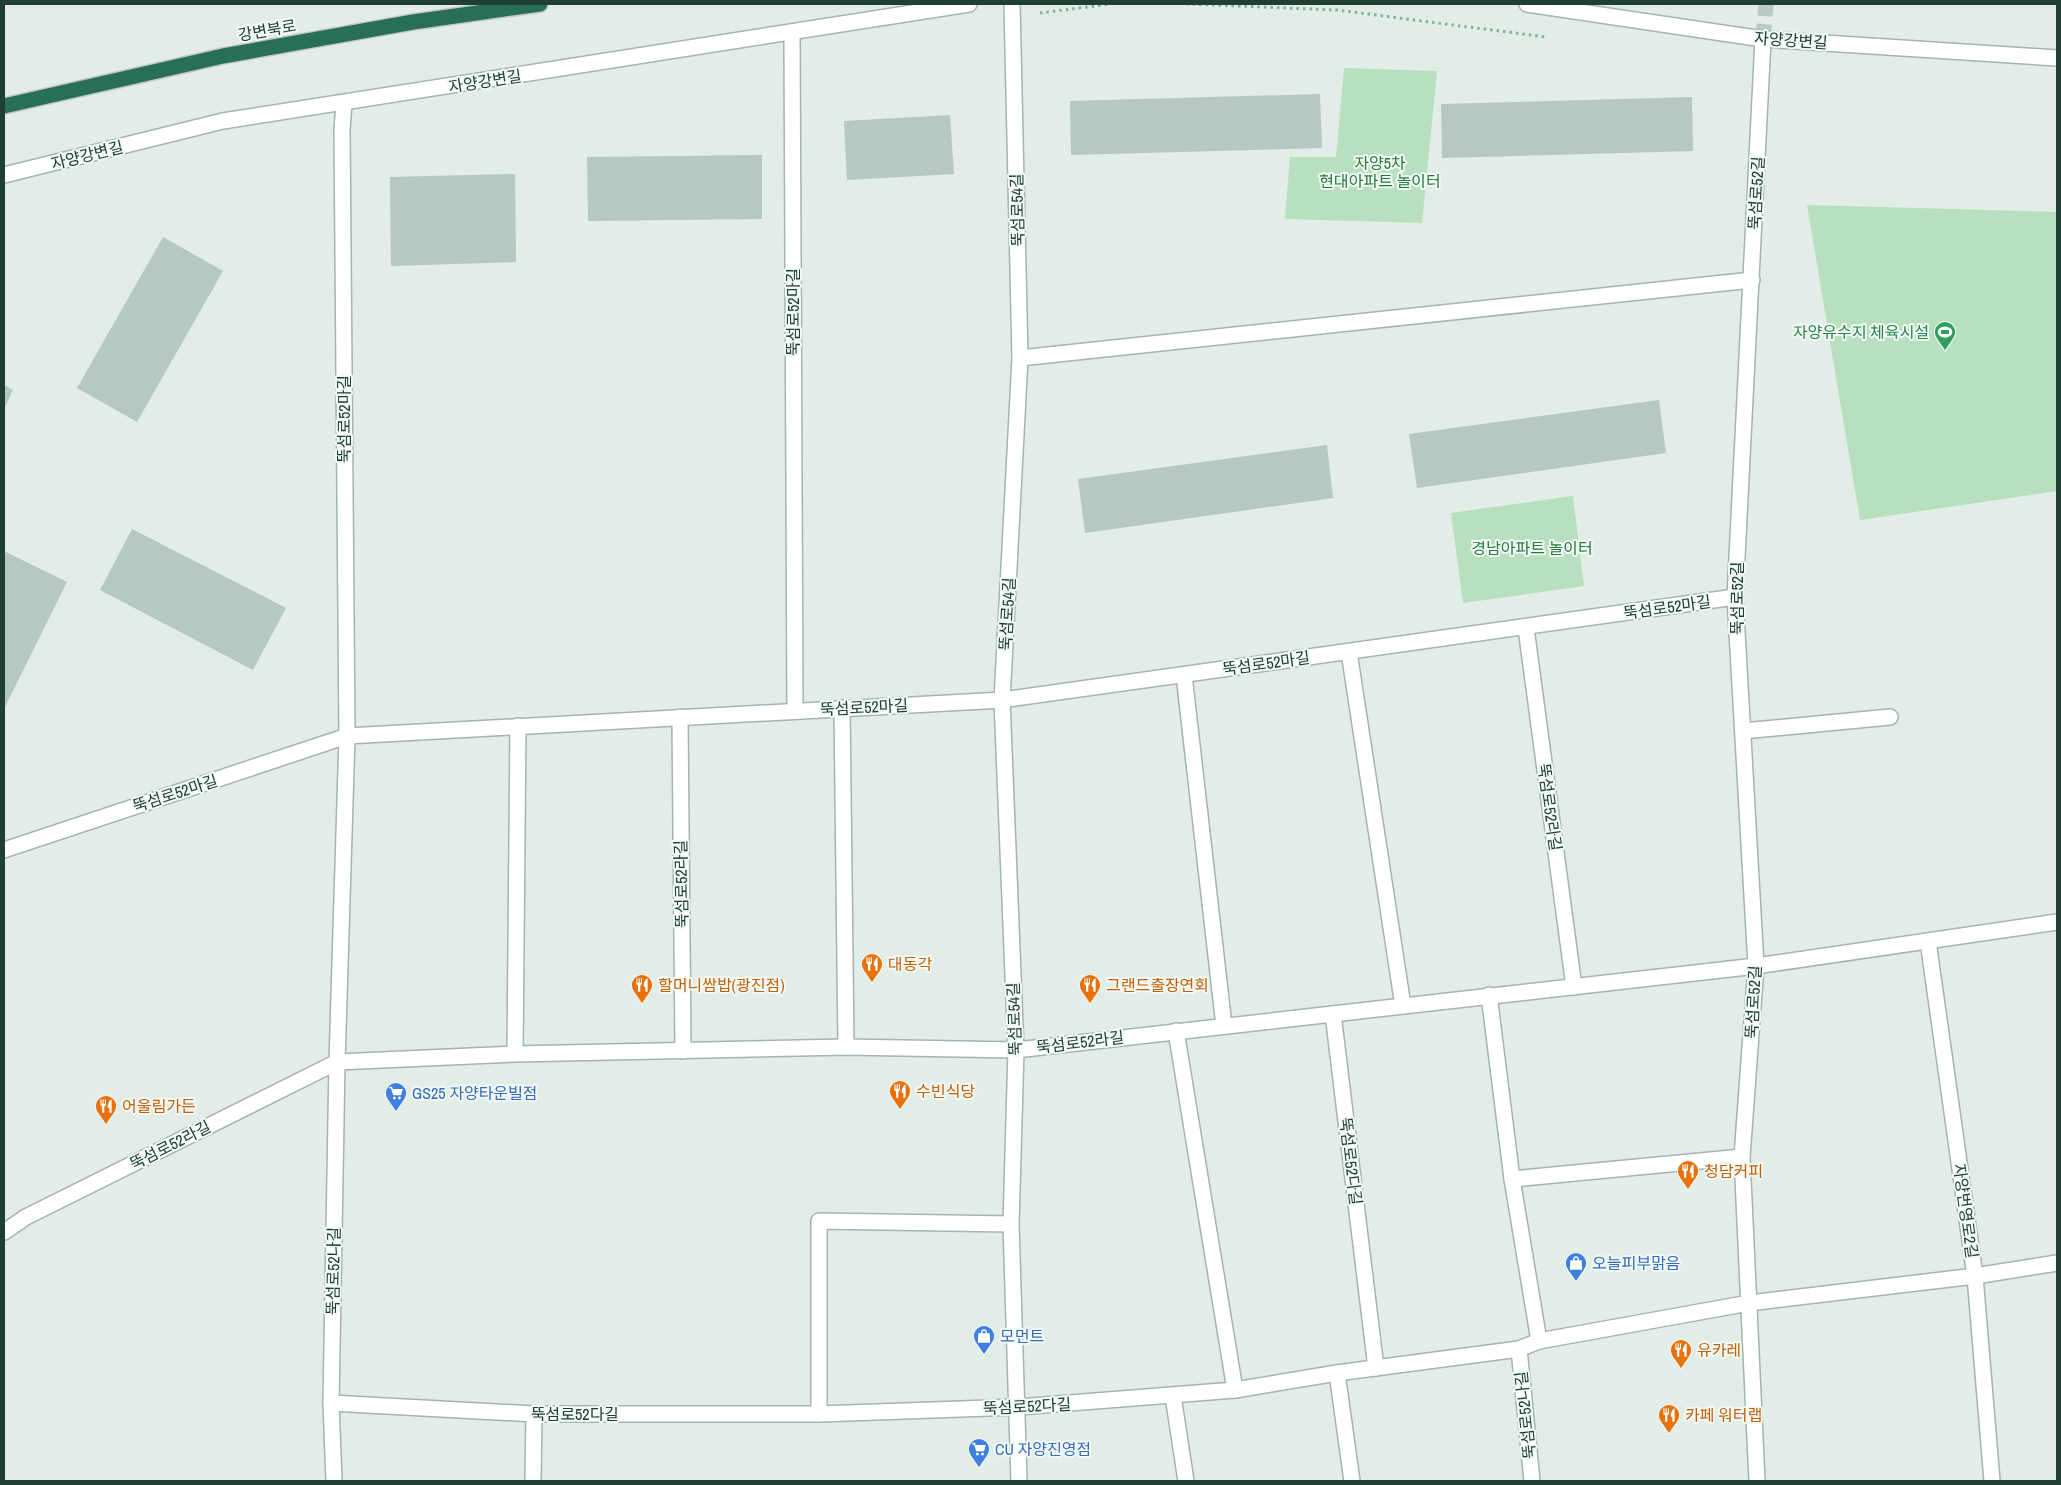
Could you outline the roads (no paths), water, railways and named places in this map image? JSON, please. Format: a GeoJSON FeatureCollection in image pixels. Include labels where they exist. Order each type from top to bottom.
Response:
{"type":"FeatureCollection","features":[{"type":"Feature","properties":{"kind":"highway","name":"강변북로"},"geometry":{"type":"LineString","coordinates":[[4,106],[223,56],[414,22],[540,4]]}},
{"type":"Feature","properties":{"kind":"street","name":"자양강변길"},"geometry":{"type":"LineString","coordinates":[[4,175],[223,121],[970,4]]}},
{"type":"Feature","properties":{"kind":"street","name":"뚝섬로54길"},"geometry":{"type":"LineString","coordinates":[[1012,4],[1020,358],[1002,700],[1016,1050],[1011,1224],[1019,1407],[1019,1481]]}},
{"type":"Feature","properties":{"kind":"street","name":"자양강변길"},"geometry":{"type":"LineString","coordinates":[[1527,4],[1763,39],[2057,58]]}},
{"type":"Feature","properties":{"kind":"street","name":"뚝섬로52마길"},"geometry":{"type":"LineString","coordinates":[[792,32],[795,711]]}},
{"type":"Feature","properties":{"kind":"street","name":"뚝섬로52길"},"geometry":{"type":"LineString","coordinates":[[1757,1481],[1742,1157],[1756,966],[1735,597],[1763,39]]}},
{"type":"Feature","properties":{"kind":"street","name":"뚝섬로52마길"},"geometry":{"type":"LineString","coordinates":[[344,103],[342,130],[347,736]]}},
{"type":"Feature","properties":{"kind":"street"},"geometry":{"type":"LineString","coordinates":[[1020,358],[1752,280]]}},
{"type":"Feature","properties":{"kind":"street","name":"뚝섬로52마길"},"geometry":{"type":"LineString","coordinates":[[4,850],[347,736],[1002,700],[1526,628],[1735,597]]}},
{"type":"Feature","properties":{"kind":"street","name":"뚝섬로52라길"},"geometry":{"type":"LineString","coordinates":[[1526,628],[1574,987]]}},
{"type":"Feature","properties":{"kind":"street"},"geometry":{"type":"LineString","coordinates":[[1349,652],[1403,1006]]}},
{"type":"Feature","properties":{"kind":"street"},"geometry":{"type":"LineString","coordinates":[[1184,675],[1224,1026]]}},
{"type":"Feature","properties":{"kind":"street"},"geometry":{"type":"LineString","coordinates":[[842,708],[846,1047]]}},
{"type":"Feature","properties":{"kind":"street","name":"뚝섬로52라길"},"geometry":{"type":"LineString","coordinates":[[680,717],[683,1051]]}},
{"type":"Feature","properties":{"kind":"street"},"geometry":{"type":"LineString","coordinates":[[1743,731],[1890,717]]}},
{"type":"Feature","properties":{"kind":"street"},"geometry":{"type":"LineString","coordinates":[[515,1054],[518,726]]}},
{"type":"Feature","properties":{"kind":"street"},"geometry":{"type":"LineString","coordinates":[[337,1062],[347,736]]}},
{"type":"Feature","properties":{"kind":"street"},"geometry":{"type":"LineString","coordinates":[[1756,966],[2057,922]]}},
{"type":"Feature","properties":{"kind":"street","name":"자양번영로2길"},"geometry":{"type":"LineString","coordinates":[[1928,941],[1975,1276],[1992,1481]]}},
{"type":"Feature","properties":{"kind":"street","name":"뚝섬로52라길"},"geometry":{"type":"LineString","coordinates":[[4,1232],[26,1217],[337,1062],[515,1054],[846,1047],[1016,1050],[1756,966]]}},
{"type":"Feature","properties":{"kind":"street"},"geometry":{"type":"LineString","coordinates":[[1489,995],[1512,1179],[1539,1340]]}},
{"type":"Feature","properties":{"kind":"street","name":"뚝섬로52다길"},"geometry":{"type":"LineString","coordinates":[[1333,1014],[1376,1368]]}},
{"type":"Feature","properties":{"kind":"street"},"geometry":{"type":"LineString","coordinates":[[1176,1031],[1235,1390]]}},
{"type":"Feature","properties":{"kind":"street","name":"뚝섬로52나길"},"geometry":{"type":"LineString","coordinates":[[334,1481],[331,1403],[337,1062]]}},
{"type":"Feature","properties":{"kind":"street"},"geometry":{"type":"LineString","coordinates":[[1512,1179],[1742,1157]]}},
{"type":"Feature","properties":{"kind":"street"},"geometry":{"type":"LineString","coordinates":[[819,1414],[820,1222],[1011,1224]]}},
{"type":"Feature","properties":{"kind":"street","name":"뚝섬로52다길"},"geometry":{"type":"LineString","coordinates":[[331,1403],[534,1414],[819,1414],[1019,1407],[1173,1396],[1235,1390],[1337,1373],[1519,1349],[1539,1340],[1749,1303],[1975,1276],[2057,1263]]}},
{"type":"Feature","properties":{"kind":"street","name":"뚝섬로52나길"},"geometry":{"type":"LineString","coordinates":[[1519,1349],[1532,1481]]}},
{"type":"Feature","properties":{"kind":"street"},"geometry":{"type":"LineString","coordinates":[[1337,1373],[1352,1481]]}},
{"type":"Feature","properties":{"kind":"street"},"geometry":{"type":"LineString","coordinates":[[1173,1396],[1186,1481]]}},
{"type":"Feature","properties":{"kind":"street"},"geometry":{"type":"LineString","coordinates":[[533,1481],[534,1414]]}},
{"type":"Feature","properties":{"kind":"tunnel"},"geometry":{"type":"LineString","coordinates":[[1763,39],[1766,4]]}},
{"type":"Feature","properties":{"kind":"place","name":"자양유수지 체육시설"},"geometry":{"type":"Point","coordinates":[1945,351]}},
{"type":"Feature","properties":{"kind":"place","name":"대동각"},"geometry":{"type":"Point","coordinates":[872,983]}},
{"type":"Feature","properties":{"kind":"place","name":"할머니쌈밥(광진점)"},"geometry":{"type":"Point","coordinates":[642,1004]}},
{"type":"Feature","properties":{"kind":"place","name":"그랜드출장연회"},"geometry":{"type":"Point","coordinates":[1090,1004]}},
{"type":"Feature","properties":{"kind":"place","name":"수빈식당"},"geometry":{"type":"Point","coordinates":[900,1110]}},
{"type":"Feature","properties":{"kind":"place","name":"GS25 자양타운빌점"},"geometry":{"type":"Point","coordinates":[396,1112]}},
{"type":"Feature","properties":{"kind":"place","name":"어울림가든"},"geometry":{"type":"Point","coordinates":[106,1125]}},
{"type":"Feature","properties":{"kind":"place","name":"청담커피"},"geometry":{"type":"Point","coordinates":[1688,1190]}},
{"type":"Feature","properties":{"kind":"place","name":"오늘피부맑음"},"geometry":{"type":"Point","coordinates":[1576,1282]}},
{"type":"Feature","properties":{"kind":"place","name":"모먼트"},"geometry":{"type":"Point","coordinates":[984,1355]}},
{"type":"Feature","properties":{"kind":"place","name":"유카레"},"geometry":{"type":"Point","coordinates":[1681,1369]}},
{"type":"Feature","properties":{"kind":"place","name":"카페 워터랩"},"geometry":{"type":"Point","coordinates":[1669,1434]}},
{"type":"Feature","properties":{"kind":"place","name":"CU 자양진영점"},"geometry":{"type":"Point","coordinates":[979,1468]}},
{"type":"Feature","properties":{"kind":"park label","name":"자양5차 현대아파트 놀이터"},"geometry":{"type":"Point","coordinates":[1380,172]}},
{"type":"Feature","properties":{"kind":"park label","name":"경남아파트 놀이터"},"geometry":{"type":"Point","coordinates":[1532,548]}}]}
